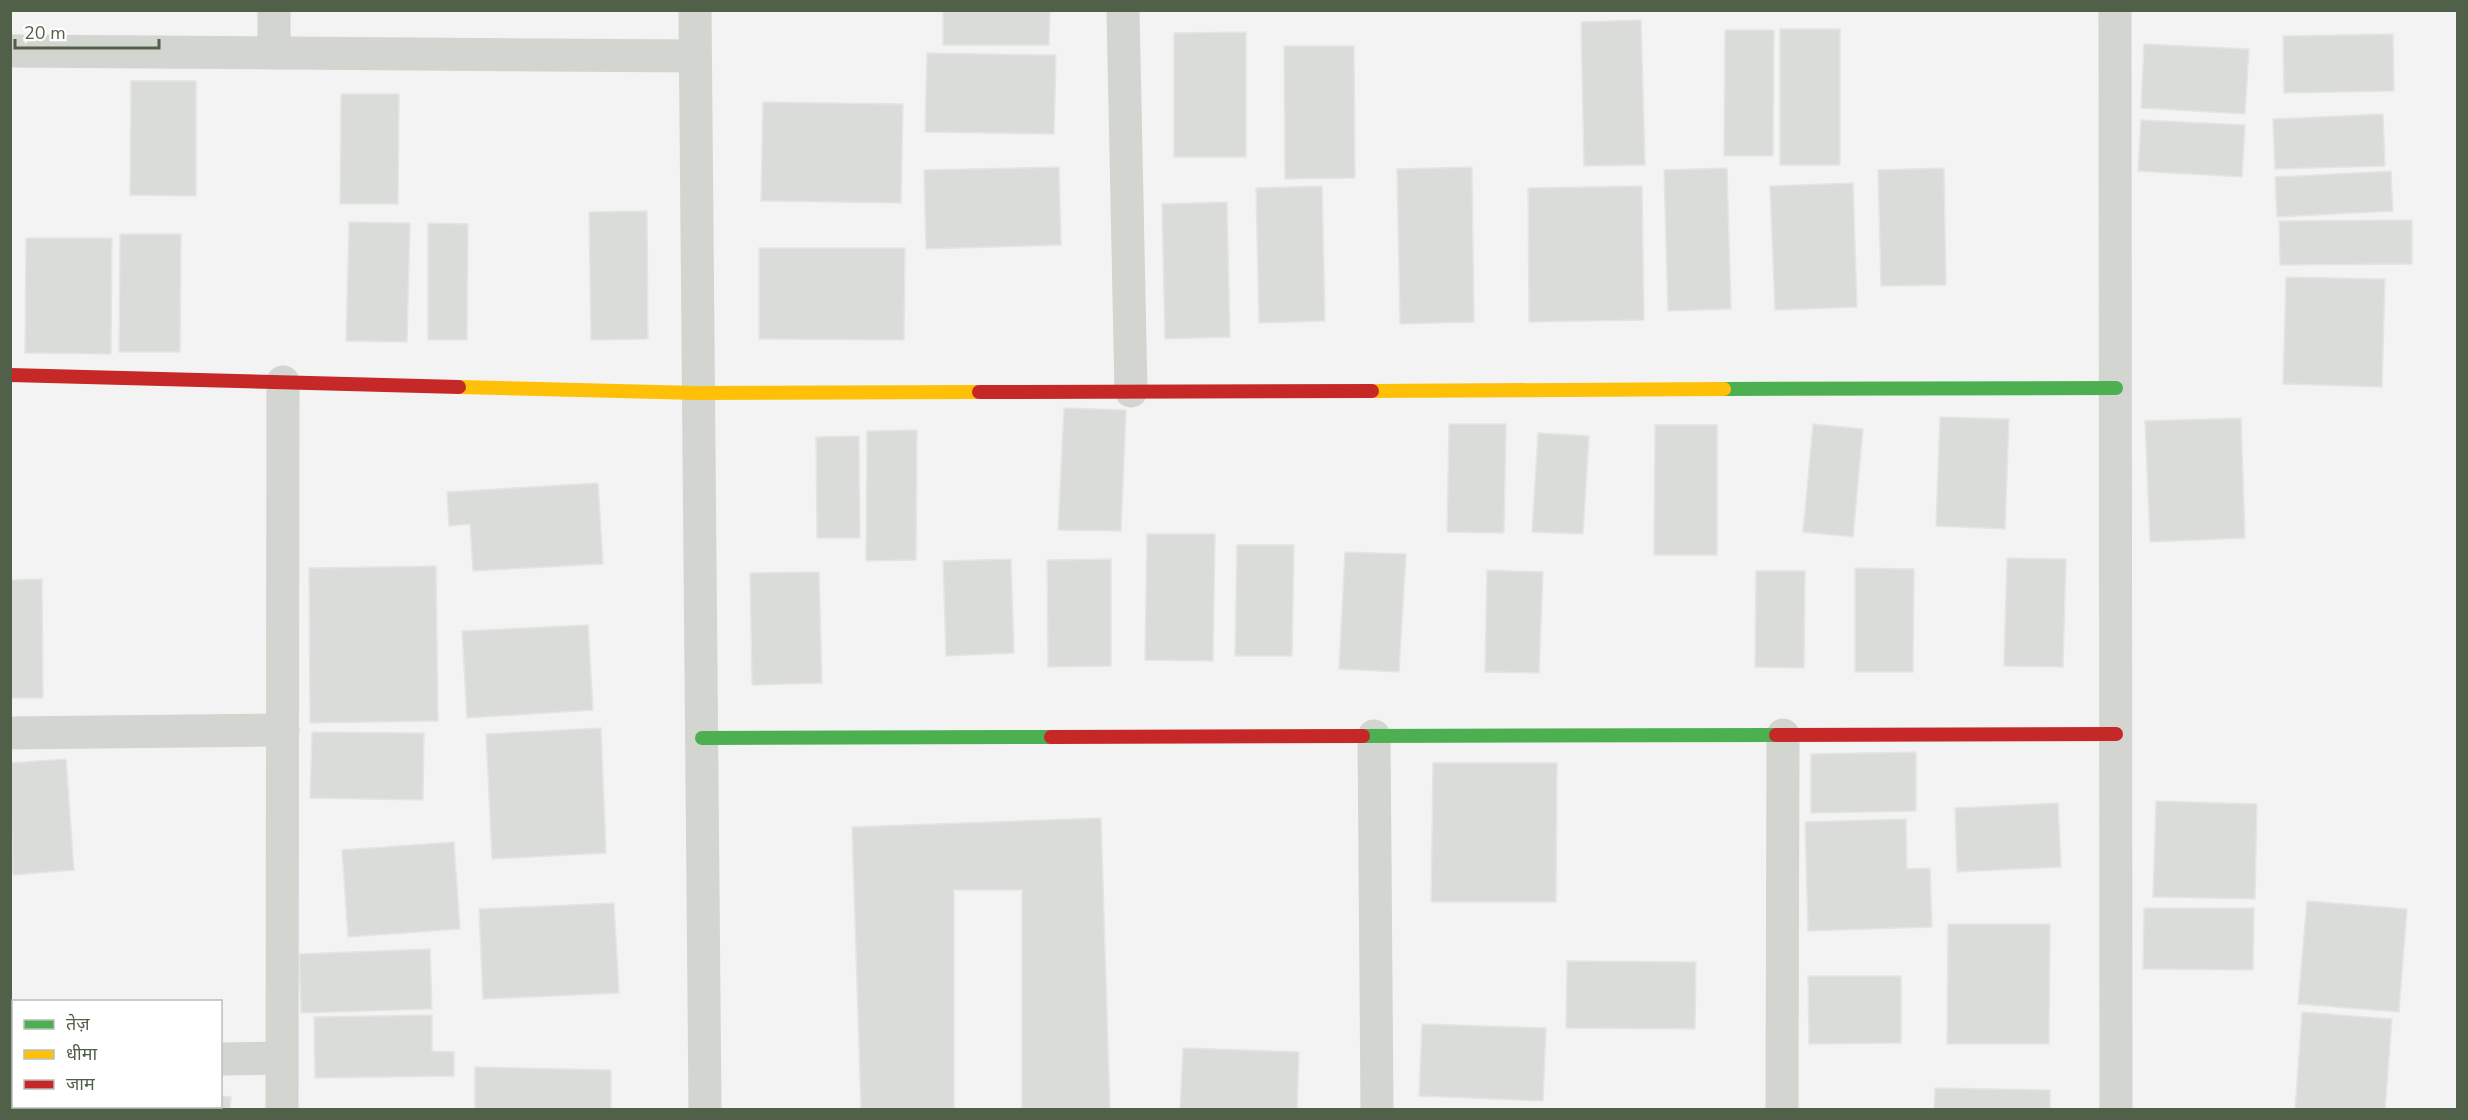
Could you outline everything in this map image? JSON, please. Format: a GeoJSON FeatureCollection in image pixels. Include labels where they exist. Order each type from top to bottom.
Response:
{"type":"FeatureCollection","features":[{"type":"Feature","properties":{"kind":"street"},"geometry":{"type":"LineString","coordinates":[[274,10],[274,53]]}},
{"type":"Feature","properties":{"kind":"street"},"geometry":{"type":"LineString","coordinates":[[694,10],[705,1110]]}},
{"type":"Feature","properties":{"kind":"street"},"geometry":{"type":"LineString","coordinates":[[1124,10],[1131,392]]}},
{"type":"Feature","properties":{"kind":"street"},"geometry":{"type":"LineString","coordinates":[[2115,10],[2116,1110]]}},
{"type":"Feature","properties":{"kind":"street"},"geometry":{"type":"LineString","coordinates":[[10,51],[695,56]]}},
{"type":"Feature","properties":{"kind":"street"},"geometry":{"type":"LineString","coordinates":[[10,375],[698,393],[2116,388]]}},
{"type":"Feature","properties":{"kind":"street"},"geometry":{"type":"LineString","coordinates":[[282,1110],[283,382]]}},
{"type":"Feature","properties":{"kind":"street"},"geometry":{"type":"LineString","coordinates":[[10,733],[283,730]]}},
{"type":"Feature","properties":{"kind":"street"},"geometry":{"type":"LineString","coordinates":[[702,738],[2116,734]]}},
{"type":"Feature","properties":{"kind":"street"},"geometry":{"type":"LineString","coordinates":[[1782,1110],[1783,735]]}},
{"type":"Feature","properties":{"kind":"street"},"geometry":{"type":"LineString","coordinates":[[1374,736],[1377,1110]]}},
{"type":"Feature","properties":{"kind":"street"},"geometry":{"type":"LineString","coordinates":[[222,1059],[282,1059]]}},
{"type":"Feature","properties":{"kind":"building"},"geometry":{"type":"Polygon","coordinates":[[[943,10],[1050,10],[1049,45],[943,45],[943,10]]]}},
{"type":"Feature","properties":{"kind":"building"},"geometry":{"type":"Polygon","coordinates":[[[1641,20],[1645,165],[1584,166],[1581,22],[1641,20]]]}},
{"type":"Feature","properties":{"kind":"building"},"geometry":{"type":"Polygon","coordinates":[[[1780,29],[1840,29],[1840,165],[1780,165],[1780,29]]]}},
{"type":"Feature","properties":{"kind":"building"},"geometry":{"type":"Polygon","coordinates":[[[1725,30],[1774,30],[1773,156],[1724,156],[1725,30]]]}},
{"type":"Feature","properties":{"kind":"building"},"geometry":{"type":"Polygon","coordinates":[[[1246,32],[1246,157],[1174,157],[1174,33],[1246,32]]]}},
{"type":"Feature","properties":{"kind":"building"},"geometry":{"type":"Polygon","coordinates":[[[2393,34],[2394,91],[2284,93],[2283,36],[2393,34]]]}},
{"type":"Feature","properties":{"kind":"building"},"geometry":{"type":"Polygon","coordinates":[[[2144,44],[2249,49],[2245,114],[2141,108],[2144,44]]]}},
{"type":"Feature","properties":{"kind":"building"},"geometry":{"type":"Polygon","coordinates":[[[1284,46],[1354,46],[1355,178],[1285,179],[1284,46]]]}},
{"type":"Feature","properties":{"kind":"building"},"geometry":{"type":"Polygon","coordinates":[[[927,53],[1056,55],[1054,134],[925,132],[927,53]]]}},
{"type":"Feature","properties":{"kind":"building"},"geometry":{"type":"Polygon","coordinates":[[[131,81],[196,81],[196,196],[130,195],[131,81]]]}},
{"type":"Feature","properties":{"kind":"building"},"geometry":{"type":"Polygon","coordinates":[[[341,94],[399,94],[398,204],[340,204],[341,94]]]}},
{"type":"Feature","properties":{"kind":"building"},"geometry":{"type":"Polygon","coordinates":[[[763,102],[903,104],[901,203],[761,201],[763,102]]]}},
{"type":"Feature","properties":{"kind":"building"},"geometry":{"type":"Polygon","coordinates":[[[2383,114],[2385,166],[2275,169],[2273,119],[2383,114]]]}},
{"type":"Feature","properties":{"kind":"building"},"geometry":{"type":"Polygon","coordinates":[[[2141,120],[2245,125],[2242,177],[2138,171],[2141,120]]]}},
{"type":"Feature","properties":{"kind":"building"},"geometry":{"type":"Polygon","coordinates":[[[1059,167],[1061,245],[926,249],[924,170],[1059,167]]]}},
{"type":"Feature","properties":{"kind":"building"},"geometry":{"type":"Polygon","coordinates":[[[1472,167],[1474,322],[1400,324],[1397,169],[1472,167]]]}},
{"type":"Feature","properties":{"kind":"building"},"geometry":{"type":"Polygon","coordinates":[[[1727,168],[1731,309],[1668,311],[1664,170],[1727,168]]]}},
{"type":"Feature","properties":{"kind":"building"},"geometry":{"type":"Polygon","coordinates":[[[1944,168],[1946,285],[1881,286],[1878,170],[1944,168]]]}},
{"type":"Feature","properties":{"kind":"building"},"geometry":{"type":"Polygon","coordinates":[[[2391,171],[2393,211],[2277,217],[2275,177],[2391,171]]]}},
{"type":"Feature","properties":{"kind":"building"},"geometry":{"type":"Polygon","coordinates":[[[1853,183],[1857,307],[1775,310],[1770,186],[1853,183]]]}},
{"type":"Feature","properties":{"kind":"building"},"geometry":{"type":"Polygon","coordinates":[[[1322,186],[1325,321],[1259,323],[1256,188],[1322,186]]]}},
{"type":"Feature","properties":{"kind":"building"},"geometry":{"type":"Polygon","coordinates":[[[1642,186],[1644,320],[1529,322],[1528,188],[1642,186]]]}},
{"type":"Feature","properties":{"kind":"building"},"geometry":{"type":"Polygon","coordinates":[[[1227,202],[1230,337],[1165,339],[1162,204],[1227,202]]]}},
{"type":"Feature","properties":{"kind":"building"},"geometry":{"type":"Polygon","coordinates":[[[647,211],[648,339],[591,340],[589,212],[647,211]]]}},
{"type":"Feature","properties":{"kind":"building"},"geometry":{"type":"Polygon","coordinates":[[[2412,220],[2412,264],[2280,265],[2279,221],[2412,220]]]}},
{"type":"Feature","properties":{"kind":"building"},"geometry":{"type":"Polygon","coordinates":[[[349,222],[410,223],[407,342],[346,341],[349,222]]]}},
{"type":"Feature","properties":{"kind":"building"},"geometry":{"type":"Polygon","coordinates":[[[428,223],[468,224],[467,340],[428,340],[428,223]]]}},
{"type":"Feature","properties":{"kind":"building"},"geometry":{"type":"Polygon","coordinates":[[[120,234],[181,234],[180,352],[119,352],[120,234]]]}},
{"type":"Feature","properties":{"kind":"building"},"geometry":{"type":"Polygon","coordinates":[[[26,238],[112,238],[111,354],[25,353],[26,238]]]}},
{"type":"Feature","properties":{"kind":"building"},"geometry":{"type":"Polygon","coordinates":[[[759,248],[905,248],[904,340],[759,339],[759,248]]]}},
{"type":"Feature","properties":{"kind":"building"},"geometry":{"type":"Polygon","coordinates":[[[2286,277],[2385,279],[2382,387],[2283,384],[2286,277]]]}},
{"type":"Feature","properties":{"kind":"building"},"geometry":{"type":"Polygon","coordinates":[[[1064,408],[1126,410],[1121,531],[1058,530],[1064,408]]]}},
{"type":"Feature","properties":{"kind":"building"},"geometry":{"type":"Polygon","coordinates":[[[1940,417],[2009,419],[2005,529],[1936,526],[1940,417]]]}},
{"type":"Feature","properties":{"kind":"building"},"geometry":{"type":"Polygon","coordinates":[[[2241,418],[2245,538],[2150,542],[2145,421],[2241,418]]]}},
{"type":"Feature","properties":{"kind":"building"},"geometry":{"type":"Polygon","coordinates":[[[1449,424],[1506,424],[1504,533],[1447,532],[1449,424]]]}},
{"type":"Feature","properties":{"kind":"building"},"geometry":{"type":"Polygon","coordinates":[[[1813,424],[1863,429],[1853,537],[1803,532],[1813,424]]]}},
{"type":"Feature","properties":{"kind":"building"},"geometry":{"type":"Polygon","coordinates":[[[1655,425],[1717,425],[1717,555],[1654,555],[1655,425]]]}},
{"type":"Feature","properties":{"kind":"building"},"geometry":{"type":"Polygon","coordinates":[[[917,430],[916,560],[866,561],[867,431],[917,430]]]}},
{"type":"Feature","properties":{"kind":"building"},"geometry":{"type":"Polygon","coordinates":[[[1538,433],[1589,436],[1583,534],[1532,532],[1538,433]]]}},
{"type":"Feature","properties":{"kind":"building"},"geometry":{"type":"Polygon","coordinates":[[[859,436],[860,538],[817,538],[816,437],[859,436]]]}},
{"type":"Feature","properties":{"kind":"building"},"geometry":{"type":"Polygon","coordinates":[[[598,483],[603,564],[473,571],[470,524],[449,526],[447,492],[598,483]]]}},
{"type":"Feature","properties":{"kind":"building"},"geometry":{"type":"Polygon","coordinates":[[[1147,534],[1215,534],[1213,661],[1145,660],[1147,534]]]}},
{"type":"Feature","properties":{"kind":"building"},"geometry":{"type":"Polygon","coordinates":[[[1237,545],[1294,545],[1292,656],[1235,656],[1237,545]]]}},
{"type":"Feature","properties":{"kind":"building"},"geometry":{"type":"Polygon","coordinates":[[[1345,552],[1406,554],[1399,672],[1339,669],[1345,552]]]}},
{"type":"Feature","properties":{"kind":"building"},"geometry":{"type":"Polygon","coordinates":[[[2007,558],[2066,559],[2063,667],[2004,666],[2007,558]]]}},
{"type":"Feature","properties":{"kind":"building"},"geometry":{"type":"Polygon","coordinates":[[[1011,559],[1014,653],[946,656],[943,561],[1011,559]]]}},
{"type":"Feature","properties":{"kind":"building"},"geometry":{"type":"Polygon","coordinates":[[[1111,559],[1111,666],[1048,667],[1047,560],[1111,559]]]}},
{"type":"Feature","properties":{"kind":"building"},"geometry":{"type":"Polygon","coordinates":[[[436,566],[438,721],[310,723],[309,568],[436,566]]]}},
{"type":"Feature","properties":{"kind":"building"},"geometry":{"type":"Polygon","coordinates":[[[1855,568],[1914,569],[1913,672],[1855,672],[1855,568]]]}},
{"type":"Feature","properties":{"kind":"building"},"geometry":{"type":"Polygon","coordinates":[[[1487,570],[1543,572],[1539,673],[1485,672],[1487,570]]]}},
{"type":"Feature","properties":{"kind":"building"},"geometry":{"type":"Polygon","coordinates":[[[1756,571],[1805,571],[1804,668],[1755,667],[1756,571]]]}},
{"type":"Feature","properties":{"kind":"building"},"geometry":{"type":"Polygon","coordinates":[[[819,572],[822,683],[752,685],[750,573],[819,572]]]}},
{"type":"Feature","properties":{"kind":"building"},"geometry":{"type":"Polygon","coordinates":[[[42,579],[43,698],[10,698],[10,580],[42,579]]]}},
{"type":"Feature","properties":{"kind":"building"},"geometry":{"type":"Polygon","coordinates":[[[588,625],[593,710],[467,718],[462,631],[588,625]]]}},
{"type":"Feature","properties":{"kind":"building"},"geometry":{"type":"Polygon","coordinates":[[[601,728],[606,853],[492,859],[486,734],[601,728]]]}},
{"type":"Feature","properties":{"kind":"building"},"geometry":{"type":"Polygon","coordinates":[[[312,732],[424,733],[423,800],[310,798],[312,732]]]}},
{"type":"Feature","properties":{"kind":"building"},"geometry":{"type":"Polygon","coordinates":[[[1916,752],[1916,811],[1811,813],[1811,754],[1916,752]]]}},
{"type":"Feature","properties":{"kind":"building"},"geometry":{"type":"Polygon","coordinates":[[[66,759],[74,870],[13,875],[10,763],[66,759]]]}},
{"type":"Feature","properties":{"kind":"building"},"geometry":{"type":"Polygon","coordinates":[[[1433,763],[1557,763],[1556,902],[1431,902],[1433,763]]]}},
{"type":"Feature","properties":{"kind":"building"},"geometry":{"type":"Polygon","coordinates":[[[2156,801],[2257,804],[2255,899],[2153,897],[2156,801]]]}},
{"type":"Feature","properties":{"kind":"building"},"geometry":{"type":"Polygon","coordinates":[[[2058,803],[2061,867],[1957,872],[1955,808],[2058,803]]]}},
{"type":"Feature","properties":{"kind":"building"},"geometry":{"type":"Polygon","coordinates":[[[1101,818],[1110,1110],[1022,1110],[1022,890],[954,890],[954,1110],[861,1110],[852,827],[1101,818]]]}},
{"type":"Feature","properties":{"kind":"building"},"geometry":{"type":"Polygon","coordinates":[[[1906,819],[1907,869],[1930,868],[1932,927],[1808,931],[1805,822],[1906,819]]]}},
{"type":"Feature","properties":{"kind":"building"},"geometry":{"type":"Polygon","coordinates":[[[454,842],[460,929],[348,937],[342,850],[454,842]]]}},
{"type":"Feature","properties":{"kind":"building"},"geometry":{"type":"Polygon","coordinates":[[[2307,901],[2407,909],[2399,1012],[2298,1004],[2307,901]]]}},
{"type":"Feature","properties":{"kind":"building"},"geometry":{"type":"Polygon","coordinates":[[[614,903],[619,993],[483,999],[479,909],[614,903]]]}},
{"type":"Feature","properties":{"kind":"building"},"geometry":{"type":"Polygon","coordinates":[[[2144,908],[2254,908],[2253,970],[2143,969],[2144,908]]]}},
{"type":"Feature","properties":{"kind":"building"},"geometry":{"type":"Polygon","coordinates":[[[1948,924],[2050,924],[2049,1044],[1947,1044],[1948,924]]]}},
{"type":"Feature","properties":{"kind":"building"},"geometry":{"type":"Polygon","coordinates":[[[430,949],[432,1009],[301,1013],[299,954],[430,949]]]}},
{"type":"Feature","properties":{"kind":"building"},"geometry":{"type":"Polygon","coordinates":[[[1567,961],[1696,962],[1695,1029],[1566,1028],[1567,961]]]}},
{"type":"Feature","properties":{"kind":"building"},"geometry":{"type":"Polygon","coordinates":[[[1808,976],[1901,976],[1901,1043],[1809,1044],[1808,976]]]}},
{"type":"Feature","properties":{"kind":"building"},"geometry":{"type":"Polygon","coordinates":[[[2302,1012],[2392,1019],[2385,1110],[2295,1110],[2302,1012]]]}},
{"type":"Feature","properties":{"kind":"building"},"geometry":{"type":"Polygon","coordinates":[[[432,1015],[432,1051],[454,1052],[454,1076],[315,1078],[314,1017],[432,1015]]]}},
{"type":"Feature","properties":{"kind":"building"},"geometry":{"type":"Polygon","coordinates":[[[1422,1024],[1546,1028],[1543,1101],[1419,1096],[1422,1024]]]}},
{"type":"Feature","properties":{"kind":"building"},"geometry":{"type":"Polygon","coordinates":[[[1183,1048],[1299,1052],[1297,1110],[1180,1110],[1183,1048]]]}},
{"type":"Feature","properties":{"kind":"building"},"geometry":{"type":"Polygon","coordinates":[[[475,1067],[611,1070],[611,1110],[475,1110],[475,1067]]]}},
{"type":"Feature","properties":{"kind":"building"},"geometry":{"type":"Polygon","coordinates":[[[1935,1088],[2050,1090],[2050,1110],[1934,1110],[1935,1088]]]}},
{"type":"Feature","properties":{"kind":"building"},"geometry":{"type":"Polygon","coordinates":[[[222,1096],[231,1097],[230,1110],[187,1110],[187,1108],[222,1108],[222,1096]]]}},
{"type":"Feature","properties":{"kind":"building"},"geometry":{"type":"Polygon","coordinates":[[[82,1108],[125,1108],[125,1110],[82,1110],[82,1108]]]}},
{"type":"Feature","properties":{"kind":"traffic: fast"},"geometry":{"type":"LineString","coordinates":[[1724,389],[2116,388]]}},
{"type":"Feature","properties":{"kind":"traffic: fast"},"geometry":{"type":"LineString","coordinates":[[1363,736],[1776,735]]}},
{"type":"Feature","properties":{"kind":"traffic: fast"},"geometry":{"type":"LineString","coordinates":[[702,738],[1051,737]]}},
{"type":"Feature","properties":{"kind":"traffic: slow"},"geometry":{"type":"LineString","coordinates":[[459,387],[698,393],[979,392]]}},
{"type":"Feature","properties":{"kind":"traffic: slow"},"geometry":{"type":"LineString","coordinates":[[1372,391],[1724,389]]}},
{"type":"Feature","properties":{"kind":"traffic: jam"},"geometry":{"type":"LineString","coordinates":[[10,375],[459,387]]}},
{"type":"Feature","properties":{"kind":"traffic: jam"},"geometry":{"type":"LineString","coordinates":[[979,392],[1372,391]]}},
{"type":"Feature","properties":{"kind":"traffic: jam"},"geometry":{"type":"LineString","coordinates":[[1776,735],[2116,734]]}},
{"type":"Feature","properties":{"kind":"traffic: jam"},"geometry":{"type":"LineString","coordinates":[[1051,737],[1363,736]]}}]}
